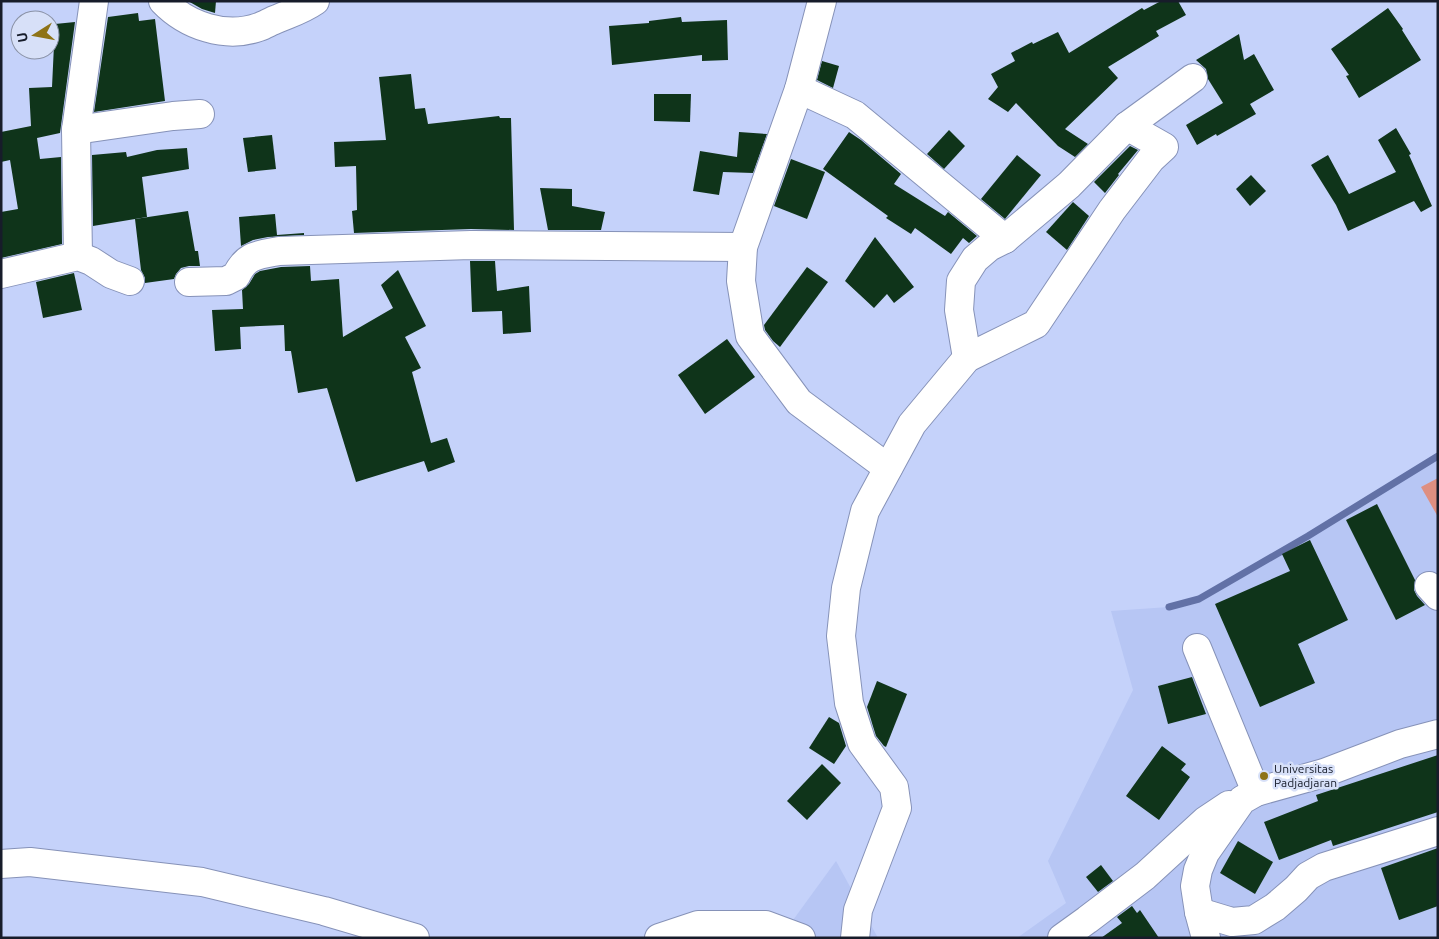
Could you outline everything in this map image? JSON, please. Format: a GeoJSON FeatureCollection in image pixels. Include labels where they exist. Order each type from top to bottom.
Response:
{"type":"FeatureCollection","features":[{"type":"Feature","properties":{"kind":"street"},"geometry":{"type":"LineString","coordinates":[[78,256],[76,130],[94,1]]}},
{"type":"Feature","properties":{"kind":"street"},"geometry":{"type":"LineString","coordinates":[[164,1],[186,19],[207,28],[228,31],[258,28],[302,10],[315,1]]}},
{"type":"Feature","properties":{"kind":"street"},"geometry":{"type":"LineString","coordinates":[[822,1],[799,89],[743,247],[741,281],[750,336],[799,402],[888,468]]}},
{"type":"Feature","properties":{"kind":"street"},"geometry":{"type":"LineString","coordinates":[[967,358],[959,310],[961,281],[975,259],[989,247],[1005,239],[1070,185],[1127,126],[1193,78]]}},
{"type":"Feature","properties":{"kind":"street"},"geometry":{"type":"LineString","coordinates":[[799,89],[855,115],[1005,239]]}},
{"type":"Feature","properties":{"kind":"street"},"geometry":{"type":"LineString","coordinates":[[76,130],[200,114]]}},
{"type":"Feature","properties":{"kind":"street"},"geometry":{"type":"LineString","coordinates":[[855,938],[858,910],[897,808],[894,787],[862,743],[854,719],[849,703],[841,636],[846,588],[865,511],[912,424],[967,358],[1036,324],[1112,210],[1151,159],[1164,147],[1127,126]]}},
{"type":"Feature","properties":{"kind":"street"},"geometry":{"type":"LineString","coordinates":[[189,282],[226,281],[236,276],[240,267],[248,258],[278,251],[471,245],[743,247]]}},
{"type":"Feature","properties":{"kind":"street"},"geometry":{"type":"LineString","coordinates":[[1,274],[78,256],[92,261],[111,274],[130,281]]}},
{"type":"Feature","properties":{"kind":"street"},"geometry":{"type":"LineString","coordinates":[[1197,648],[1249,796]]}},
{"type":"Feature","properties":{"kind":"street"},"geometry":{"type":"LineString","coordinates":[[1062,938],[1145,876],[1205,821],[1225,807],[1249,796],[1324,773],[1400,744],[1438,734]]}},
{"type":"Feature","properties":{"kind":"street"},"geometry":{"type":"LineString","coordinates":[[1206,938],[1195,886],[1198,870],[1205,853],[1249,796]]}},
{"type":"Feature","properties":{"kind":"street"},"geometry":{"type":"LineString","coordinates":[[1199,912],[1232,922],[1254,920],[1275,907],[1308,876],[1324,866],[1438,831]]}},
{"type":"Feature","properties":{"kind":"street"},"geometry":{"type":"LineString","coordinates":[[1,864],[30,862],[202,882],[324,911],[415,938]]}},
{"type":"Feature","properties":{"kind":"street"},"geometry":{"type":"LineString","coordinates":[[659,938],[698,925],[766,925],[801,938]]}},
{"type":"Feature","properties":{"kind":"shaded area","name":"Universitas Padjadjaran"},"geometry":{"type":"Polygon","coordinates":[[[1438,456],[1438,938],[1017,938],[1066,903],[1048,861],[1133,690],[1111,611],[1169,607],[1199,599],[1308,536],[1438,456]]]}},
{"type":"Feature","properties":{"kind":"shaded area"},"geometry":{"type":"Polygon","coordinates":[[[1438,478],[1438,517],[1421,487],[1438,478]]]}},
{"type":"Feature","properties":{"kind":"shaded area"},"geometry":{"type":"Polygon","coordinates":[[[836,861],[878,938],[780,938],[836,861]]]}},
{"type":"Feature","properties":{"kind":"building"},"geometry":{"type":"Polygon","coordinates":[[[188,1],[216,1],[215,13],[202,9],[188,1]]]}},
{"type":"Feature","properties":{"kind":"building"},"geometry":{"type":"Polygon","coordinates":[[[1161,1],[1178,1],[1186,15],[1156,31],[1159,36],[1108,67],[1118,78],[1065,129],[1088,144],[1075,157],[1058,146],[1016,103],[1008,112],[988,99],[998,87],[991,74],[1015,61],[1011,53],[1058,32],[1069,53],[1142,8],[1144,10],[1161,1]]]}},
{"type":"Feature","properties":{"kind":"building"},"geometry":{"type":"Polygon","coordinates":[[[1388,8],[1421,60],[1359,98],[1346,76],[1349,75],[1331,49],[1388,8]]]}},
{"type":"Feature","properties":{"kind":"building"},"geometry":{"type":"Polygon","coordinates":[[[138,13],[139,21],[155,19],[165,101],[94,112],[108,17],[138,13]]]}},
{"type":"Feature","properties":{"kind":"building"},"geometry":{"type":"Polygon","coordinates":[[[681,17],[682,22],[727,20],[728,60],[702,61],[702,55],[612,65],[609,26],[649,23],[649,21],[681,17]]]}},
{"type":"Feature","properties":{"kind":"building"},"geometry":{"type":"Polygon","coordinates":[[[75,22],[60,133],[37,138],[40,159],[61,157],[62,244],[1,258],[1,212],[18,209],[10,160],[1,162],[1,132],[31,126],[29,88],[52,87],[53,60],[60,60],[60,24],[75,22]]]}},
{"type":"Feature","properties":{"kind":"building"},"geometry":{"type":"Polygon","coordinates":[[[1239,34],[1244,60],[1254,54],[1274,90],[1250,104],[1256,114],[1197,145],[1186,125],[1223,103],[1208,79],[1206,69],[1196,60],[1239,34]]]}},
{"type":"Feature","properties":{"kind":"building"},"geometry":{"type":"Polygon","coordinates":[[[822,61],[839,66],[833,88],[817,80],[822,61]]]}},
{"type":"Feature","properties":{"kind":"building"},"geometry":{"type":"Polygon","coordinates":[[[411,74],[415,109],[425,108],[428,124],[499,116],[500,118],[511,118],[514,230],[471,229],[354,233],[352,211],[357,210],[356,166],[335,167],[334,142],[386,140],[379,77],[411,74]]]}},
{"type":"Feature","properties":{"kind":"building"},"geometry":{"type":"Polygon","coordinates":[[[654,94],[691,94],[690,122],[654,121],[654,94]]]}},
{"type":"Feature","properties":{"kind":"building"},"geometry":{"type":"Polygon","coordinates":[[[1396,128],[1411,154],[1409,155],[1432,206],[1421,212],[1414,201],[1348,231],[1336,205],[1311,165],[1328,155],[1349,194],[1396,172],[1378,140],[1396,128]]]}},
{"type":"Feature","properties":{"kind":"building"},"geometry":{"type":"Polygon","coordinates":[[[949,130],[965,146],[944,169],[927,154],[949,130]]]}},
{"type":"Feature","properties":{"kind":"building"},"geometry":{"type":"Polygon","coordinates":[[[739,132],[767,134],[753,173],[723,172],[719,195],[693,191],[700,151],[737,157],[739,132]]]}},
{"type":"Feature","properties":{"kind":"building"},"geometry":{"type":"Polygon","coordinates":[[[849,132],[901,174],[894,184],[945,216],[948,212],[977,236],[969,243],[963,238],[951,254],[915,228],[911,234],[886,218],[888,216],[823,169],[849,132]]]}},
{"type":"Feature","properties":{"kind":"building"},"geometry":{"type":"Polygon","coordinates":[[[272,135],[276,169],[248,172],[243,138],[272,135]]]}},
{"type":"Feature","properties":{"kind":"building"},"geometry":{"type":"Polygon","coordinates":[[[1130,146],[1138,150],[1105,193],[1094,182],[1130,146]]]}},
{"type":"Feature","properties":{"kind":"building"},"geometry":{"type":"Polygon","coordinates":[[[187,148],[189,169],[142,177],[147,217],[93,226],[92,155],[126,152],[127,157],[157,150],[187,148]]]}},
{"type":"Feature","properties":{"kind":"building"},"geometry":{"type":"Polygon","coordinates":[[[1017,155],[1041,175],[1005,219],[981,199],[1017,155]]]}},
{"type":"Feature","properties":{"kind":"building"},"geometry":{"type":"Polygon","coordinates":[[[791,159],[825,172],[807,219],[774,206],[791,159]]]}},
{"type":"Feature","properties":{"kind":"building"},"geometry":{"type":"Polygon","coordinates":[[[1251,175],[1266,191],[1250,206],[1236,189],[1251,175]]]}},
{"type":"Feature","properties":{"kind":"building"},"geometry":{"type":"Polygon","coordinates":[[[540,188],[572,189],[572,206],[605,212],[601,230],[548,230],[540,188]]]}},
{"type":"Feature","properties":{"kind":"building"},"geometry":{"type":"Polygon","coordinates":[[[1073,202],[1089,216],[1067,250],[1046,232],[1073,202]]]}},
{"type":"Feature","properties":{"kind":"building"},"geometry":{"type":"Polygon","coordinates":[[[188,211],[195,251],[198,251],[200,266],[181,268],[174,279],[145,283],[141,270],[135,219],[188,211]]]}},
{"type":"Feature","properties":{"kind":"building"},"geometry":{"type":"Polygon","coordinates":[[[275,214],[277,235],[304,233],[304,235],[268,237],[253,240],[241,246],[239,217],[275,214]]]}},
{"type":"Feature","properties":{"kind":"building"},"geometry":{"type":"Polygon","coordinates":[[[875,237],[914,287],[894,303],[887,294],[874,308],[845,281],[875,237]]]}},
{"type":"Feature","properties":{"kind":"building"},"geometry":{"type":"Polygon","coordinates":[[[470,261],[495,261],[497,291],[529,286],[531,332],[503,334],[502,311],[472,312],[470,261]]]}},
{"type":"Feature","properties":{"kind":"building"},"geometry":{"type":"Polygon","coordinates":[[[310,266],[311,281],[339,279],[343,337],[393,308],[381,285],[398,270],[426,326],[405,337],[421,368],[412,372],[431,443],[447,438],[455,462],[428,472],[424,461],[356,482],[327,388],[298,393],[291,351],[285,351],[284,325],[240,327],[241,349],[215,351],[212,310],[243,309],[242,290],[249,284],[255,274],[260,271],[281,267],[310,266]]]}},
{"type":"Feature","properties":{"kind":"building"},"geometry":{"type":"Polygon","coordinates":[[[807,267],[828,282],[780,347],[765,330],[764,325],[807,267]]]}},
{"type":"Feature","properties":{"kind":"building"},"geometry":{"type":"Polygon","coordinates":[[[74,273],[82,310],[43,318],[36,282],[74,273]]]}},
{"type":"Feature","properties":{"kind":"building"},"geometry":{"type":"Polygon","coordinates":[[[727,339],[755,377],[705,414],[678,375],[727,339]]]}},
{"type":"Feature","properties":{"kind":"building"},"geometry":{"type":"Polygon","coordinates":[[[1377,504],[1415,580],[1414,590],[1425,605],[1396,620],[1346,520],[1377,504]]]}},
{"type":"Feature","properties":{"kind":"building"},"geometry":{"type":"Polygon","coordinates":[[[1310,540],[1348,620],[1298,644],[1315,683],[1260,707],[1215,604],[1290,571],[1282,554],[1310,540]]]}},
{"type":"Feature","properties":{"kind":"building"},"geometry":{"type":"Polygon","coordinates":[[[1192,677],[1206,714],[1168,724],[1158,686],[1192,677]]]}},
{"type":"Feature","properties":{"kind":"building"},"geometry":{"type":"Polygon","coordinates":[[[877,681],[907,694],[886,747],[876,736],[867,707],[877,681]]]}},
{"type":"Feature","properties":{"kind":"building"},"geometry":{"type":"Polygon","coordinates":[[[829,717],[839,723],[846,746],[834,764],[809,748],[829,717]]]}},
{"type":"Feature","properties":{"kind":"building"},"geometry":{"type":"Polygon","coordinates":[[[1162,746],[1186,764],[1181,770],[1190,777],[1159,820],[1126,796],[1162,746]]]}},
{"type":"Feature","properties":{"kind":"building"},"geometry":{"type":"Polygon","coordinates":[[[1438,755],[1438,812],[1333,846],[1331,840],[1279,860],[1264,822],[1318,801],[1316,795],[1438,755]]]}},
{"type":"Feature","properties":{"kind":"building"},"geometry":{"type":"Polygon","coordinates":[[[822,764],[841,783],[807,820],[787,801],[822,764]]]}},
{"type":"Feature","properties":{"kind":"building"},"geometry":{"type":"Polygon","coordinates":[[[1238,841],[1273,862],[1255,894],[1220,873],[1238,841]]]}},
{"type":"Feature","properties":{"kind":"building"},"geometry":{"type":"Polygon","coordinates":[[[1438,848],[1438,906],[1399,920],[1381,868],[1438,848]]]}},
{"type":"Feature","properties":{"kind":"building"},"geometry":{"type":"Polygon","coordinates":[[[1101,865],[1113,881],[1098,892],[1086,877],[1101,865]]]}},
{"type":"Feature","properties":{"kind":"building"},"geometry":{"type":"Polygon","coordinates":[[[1132,906],[1137,913],[1140,910],[1159,938],[1101,938],[1122,923],[1117,917],[1132,906]]]}},
{"type":"Feature","properties":{"kind":"waterway"},"geometry":{"type":"LineString","coordinates":[[1169,607],[1199,599],[1308,536],[1438,456]]}},
{"type":"Feature","properties":{"kind":"place","name":"Universitas Padjadjaran"},"geometry":{"type":"Point","coordinates":[1264,776]}}]}
